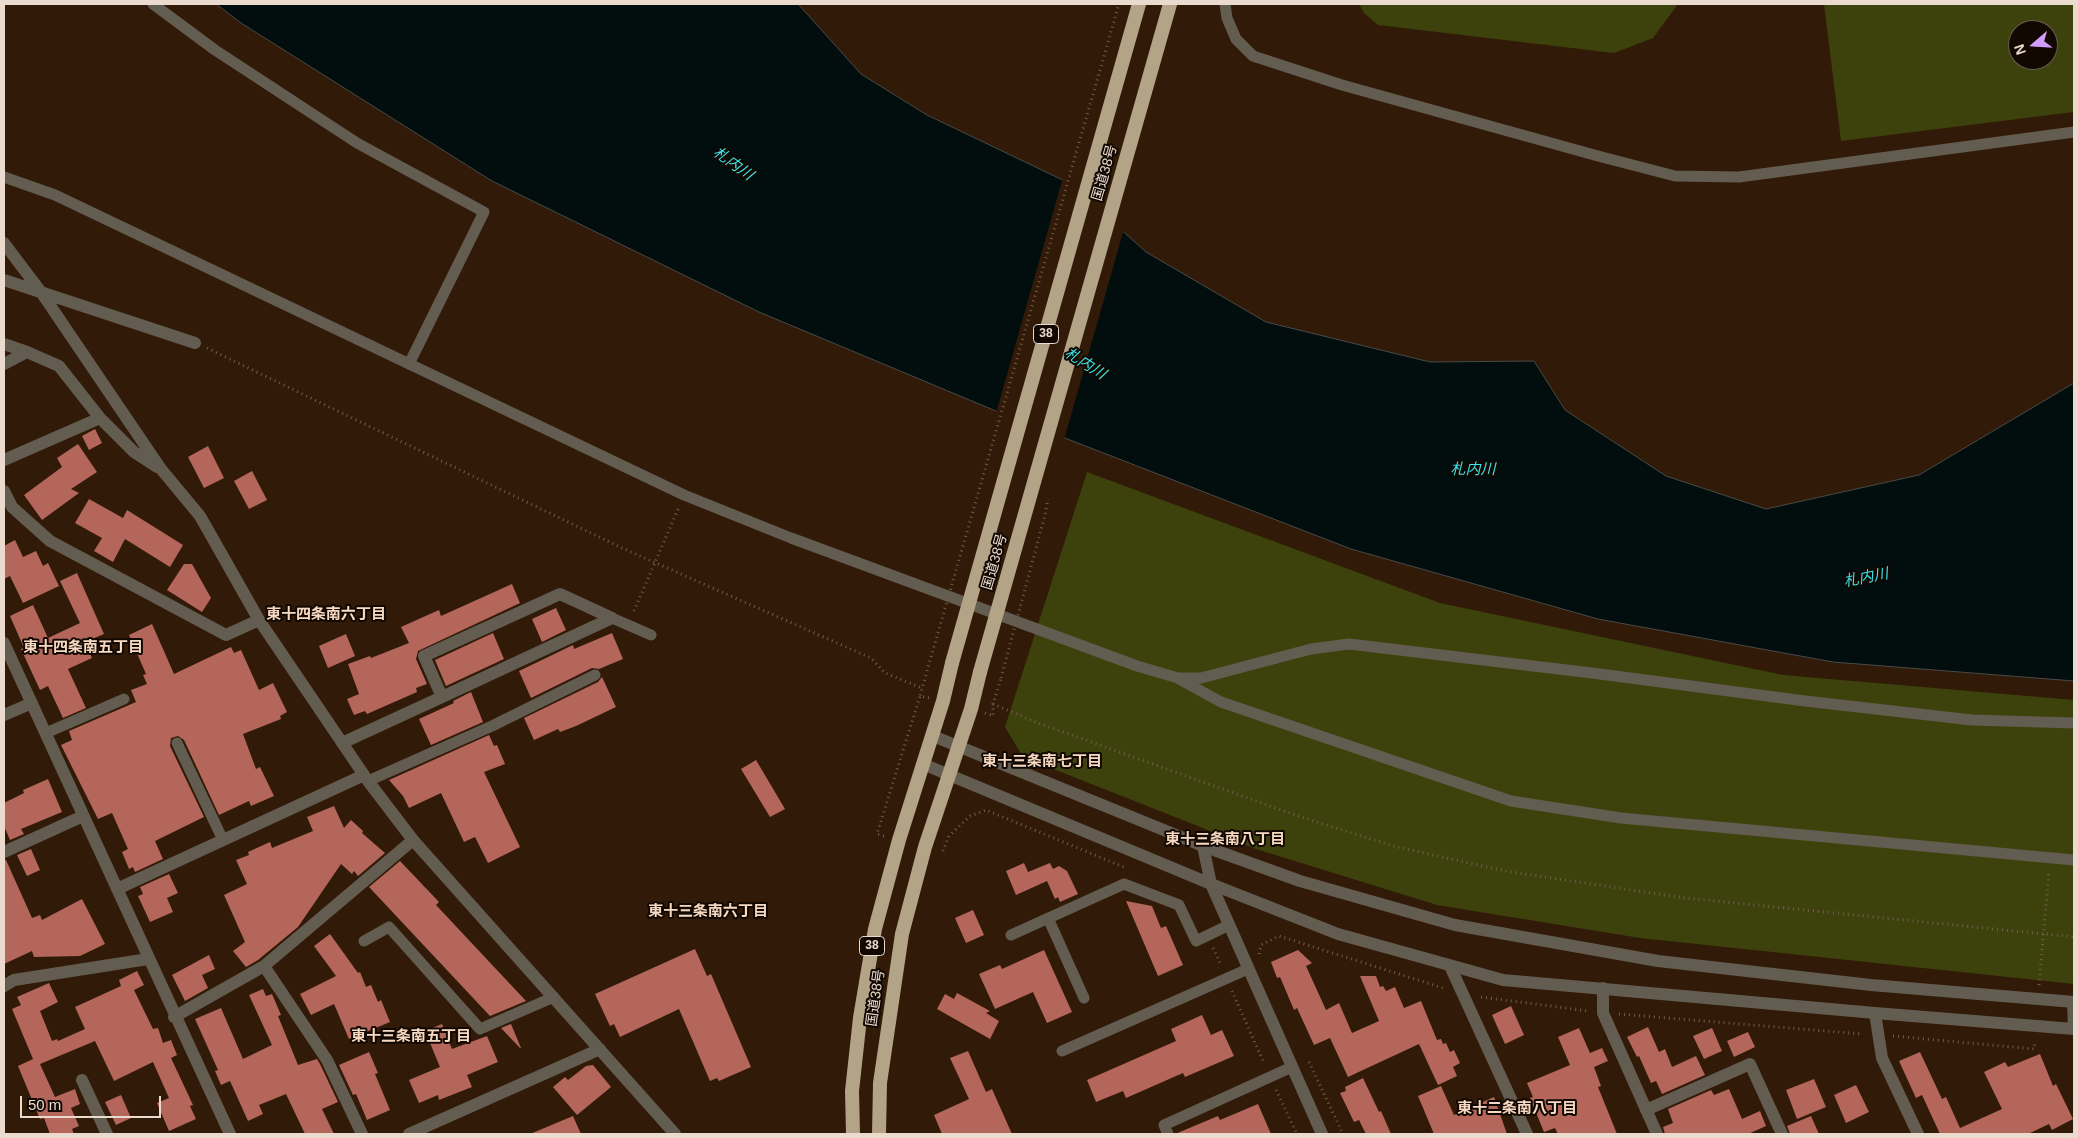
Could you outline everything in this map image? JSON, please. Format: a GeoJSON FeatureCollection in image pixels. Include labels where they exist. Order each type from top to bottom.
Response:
{"type":"FeatureCollection","features":[{"type":"Feature","properties":{"kind":"highway","name":"国道38号"},"geometry":{"type":"LineString","coordinates":[[853,1134],[852,1092],[860,1018],[875,929],[899,840],[933,736],[1139,4]]}},
{"type":"Feature","properties":{"kind":"highway","name":"国道38号"},"geometry":{"type":"LineString","coordinates":[[879,1134],[880,1083],[902,934],[925,847],[971,709],[1170,4]]}},
{"type":"Feature","properties":{"kind":"street"},"geometry":{"type":"LineString","coordinates":[[4,243],[41,292],[161,469],[200,516],[259,620],[366,778],[413,840],[675,1134]]}},
{"type":"Feature","properties":{"kind":"street"},"geometry":{"type":"LineString","coordinates":[[4,280],[195,342]]}},
{"type":"Feature","properties":{"kind":"street"},"geometry":{"type":"LineString","coordinates":[[4,344],[59,366],[100,418],[134,452],[161,469]]}},
{"type":"Feature","properties":{"kind":"street"},"geometry":{"type":"LineString","coordinates":[[4,364],[28,352]]}},
{"type":"Feature","properties":{"kind":"street"},"geometry":{"type":"LineString","coordinates":[[4,460],[100,418]]}},
{"type":"Feature","properties":{"kind":"street"},"geometry":{"type":"LineString","coordinates":[[4,491],[12,507],[50,541],[226,635],[259,620]]}},
{"type":"Feature","properties":{"kind":"street"},"geometry":{"type":"LineString","coordinates":[[442,697],[424,656],[560,594],[612,618]]}},
{"type":"Feature","properties":{"kind":"street"},"geometry":{"type":"LineString","coordinates":[[342,743],[612,618]]}},
{"type":"Feature","properties":{"kind":"street"},"geometry":{"type":"LineString","coordinates":[[4,643],[174,1017],[230,1134]]}},
{"type":"Feature","properties":{"kind":"street"},"geometry":{"type":"LineString","coordinates":[[4,716],[32,703]]}},
{"type":"Feature","properties":{"kind":"street"},"geometry":{"type":"LineString","coordinates":[[923,764],[1211,884],[1338,934],[1503,980],[2074,1029],[2074,1002],[1871,985],[1658,961],[1455,925],[1300,880],[1203,846],[933,736]]}},
{"type":"Feature","properties":{"kind":"street"},"geometry":{"type":"LineString","coordinates":[[117,889],[223,840],[366,778]]}},
{"type":"Feature","properties":{"kind":"street"},"geometry":{"type":"LineString","coordinates":[[4,852],[83,816]]}},
{"type":"Feature","properties":{"kind":"street"},"geometry":{"type":"LineString","coordinates":[[174,1017],[264,966],[413,840]]}},
{"type":"Feature","properties":{"kind":"street"},"geometry":{"type":"LineString","coordinates":[[1203,846],[1211,884],[1322,1134]]}},
{"type":"Feature","properties":{"kind":"street"},"geometry":{"type":"LineString","coordinates":[[4,986],[14,980],[148,959]]}},
{"type":"Feature","properties":{"kind":"street"},"geometry":{"type":"LineString","coordinates":[[264,966],[327,1060],[362,1134]]}},
{"type":"Feature","properties":{"kind":"street"},"geometry":{"type":"LineString","coordinates":[[1450,966],[1527,1134]]}},
{"type":"Feature","properties":{"kind":"street"},"geometry":{"type":"LineString","coordinates":[[1603,988],[1603,1013],[1657,1134]]}},
{"type":"Feature","properties":{"kind":"street"},"geometry":{"type":"LineString","coordinates":[[1875,1013],[1882,1058],[1918,1134]]}},
{"type":"Feature","properties":{"kind":"street"},"geometry":{"type":"LineString","coordinates":[[409,1134],[600,1049]]}},
{"type":"Feature","properties":{"kind":"street"},"geometry":{"type":"LineString","coordinates":[[1646,1110],[1750,1064],[1782,1134]]}},
{"type":"Feature","properties":{"kind":"street"},"geometry":{"type":"LineString","coordinates":[[82,1080],[107,1134]]}},
{"type":"Feature","properties":{"kind":"lane"},"geometry":{"type":"LineString","coordinates":[[153,4],[215,50],[357,143],[484,212],[409,364]]}},
{"type":"Feature","properties":{"kind":"lane"},"geometry":{"type":"LineString","coordinates":[[1226,4],[1227,18],[1236,38],[1253,56],[1342,85],[1675,176],[1739,177],[2074,132]]}},
{"type":"Feature","properties":{"kind":"lane"},"geometry":{"type":"LineString","coordinates":[[4,177],[55,195],[684,495],[791,538],[1137,666],[1178,678],[1220,702],[1511,801],[1621,818],[2074,860]]}},
{"type":"Feature","properties":{"kind":"lane"},"geometry":{"type":"LineString","coordinates":[[612,618],[651,635]]}},
{"type":"Feature","properties":{"kind":"lane"},"geometry":{"type":"LineString","coordinates":[[1178,678],[1201,678],[1311,649],[1349,644],[1582,672],[1805,702],[1972,720],[2074,723]]}},
{"type":"Feature","properties":{"kind":"lane"},"geometry":{"type":"LineString","coordinates":[[366,778],[492,726],[595,675]]}},
{"type":"Feature","properties":{"kind":"lane"},"geometry":{"type":"LineString","coordinates":[[46,733],[124,699]]}},
{"type":"Feature","properties":{"kind":"lane"},"geometry":{"type":"LineString","coordinates":[[177,743],[223,840]]}},
{"type":"Feature","properties":{"kind":"lane"},"geometry":{"type":"LineString","coordinates":[[1011,935],[1124,884],[1179,905],[1196,941],[1229,925]]}},
{"type":"Feature","properties":{"kind":"lane"},"geometry":{"type":"LineString","coordinates":[[1048,918],[1084,998]]}},
{"type":"Feature","properties":{"kind":"lane"},"geometry":{"type":"LineString","coordinates":[[364,942],[389,927],[480,1029],[554,998]]}},
{"type":"Feature","properties":{"kind":"lane"},"geometry":{"type":"LineString","coordinates":[[1062,1051],[1248,969]]}},
{"type":"Feature","properties":{"kind":"lane"},"geometry":{"type":"LineString","coordinates":[[1168,1134],[1164,1125],[1292,1067]]}},
{"type":"Feature","properties":{"kind":"path"},"geometry":{"type":"LineString","coordinates":[[195,342],[655,562],[871,658],[885,673],[922,688],[1119,4]]}},
{"type":"Feature","properties":{"kind":"path"},"geometry":{"type":"LineString","coordinates":[[629,625],[684,495]]}},
{"type":"Feature","properties":{"kind":"path"},"geometry":{"type":"LineString","coordinates":[[1001,678],[993,704],[1038,723],[1301,817],[1393,846],[1505,871],[1685,898],[2074,937]]}},
{"type":"Feature","properties":{"kind":"path"},"geometry":{"type":"LineString","coordinates":[[942,852],[949,836],[970,816],[986,810],[1129,869]]}},
{"type":"Feature","properties":{"kind":"path"},"geometry":{"type":"LineString","coordinates":[[1208,936],[1297,1134]]}},
{"type":"Feature","properties":{"kind":"green space"},"geometry":{"type":"Polygon","coordinates":[[[1359,4],[1678,4],[1653,38],[1614,53],[1378,25],[1364,13],[1359,4]]]}},
{"type":"Feature","properties":{"kind":"green space"},"geometry":{"type":"Polygon","coordinates":[[[1824,4],[2074,4],[2074,112],[1841,141],[1824,4]]]}},
{"type":"Feature","properties":{"kind":"green space"},"geometry":{"type":"Polygon","coordinates":[[[1087,472],[1440,603],[1783,675],[2074,700],[2074,984],[1640,938],[1437,905],[1256,849],[1023,757],[1005,727],[1087,472]]]}},
{"type":"Feature","properties":{"kind":"water","name":"札内川"},"geometry":{"type":"Polygon","coordinates":[[[216,4],[798,4],[861,74],[927,115],[1069,183],[1146,252],[1266,322],[1430,362],[1534,361],[1565,410],[1666,476],[1766,509],[1919,475],[2074,383],[2074,681],[1833,662],[1598,619],[1351,549],[1003,414],[759,312],[492,181],[241,23],[216,4]]]}},
{"type":"Feature","properties":{"kind":"pier"},"geometry":{"type":"Polygon","coordinates":[[[1063,177],[1071,181],[1124,229],[1064,440],[996,413],[1063,177]]]}},
{"type":"Feature","properties":{"kind":"building"},"geometry":{"type":"Polygon","coordinates":[[[95,429],[102,443],[89,450],[82,436],[95,429]]]}},
{"type":"Feature","properties":{"kind":"building"},"geometry":{"type":"Polygon","coordinates":[[[78,444],[97,472],[71,489],[79,493],[42,520],[24,495],[62,467],[57,458],[78,444]]]}},
{"type":"Feature","properties":{"kind":"building"},"geometry":{"type":"Polygon","coordinates":[[[208,446],[224,478],[204,488],[188,457],[208,446]]]}},
{"type":"Feature","properties":{"kind":"building"},"geometry":{"type":"Polygon","coordinates":[[[252,471],[267,500],[249,509],[234,481],[252,471]]]}},
{"type":"Feature","properties":{"kind":"building"},"geometry":{"type":"Polygon","coordinates":[[[89,499],[123,518],[127,510],[183,545],[170,567],[125,539],[113,562],[94,551],[102,538],[75,523],[89,499]]]}},
{"type":"Feature","properties":{"kind":"building"},"geometry":{"type":"Polygon","coordinates":[[[15,540],[23,557],[36,551],[43,566],[48,563],[59,586],[23,603],[10,576],[4,579],[4,546],[15,540]]]}},
{"type":"Feature","properties":{"kind":"building"},"geometry":{"type":"Polygon","coordinates":[[[184,564],[192,564],[211,598],[202,612],[167,590],[184,564]]]}},
{"type":"Feature","properties":{"kind":"building"},"geometry":{"type":"Polygon","coordinates":[[[77,573],[104,634],[85,642],[92,658],[68,669],[86,708],[63,718],[48,686],[40,690],[21,649],[24,648],[10,616],[33,605],[48,638],[80,623],[60,581],[77,573]]]}},
{"type":"Feature","properties":{"kind":"building"},"geometry":{"type":"Polygon","coordinates":[[[512,584],[520,603],[418,651],[416,659],[427,684],[416,688],[417,692],[367,714],[365,711],[354,715],[347,699],[359,694],[348,664],[370,656],[371,658],[409,643],[401,627],[439,610],[441,616],[512,584]]]}},
{"type":"Feature","properties":{"kind":"building"},"geometry":{"type":"Polygon","coordinates":[[[556,608],[566,630],[542,642],[532,619],[556,608]]]}},
{"type":"Feature","properties":{"kind":"building"},"geometry":{"type":"Polygon","coordinates":[[[152,624],[174,674],[231,647],[234,653],[241,650],[259,690],[273,683],[287,712],[280,716],[281,719],[243,734],[256,769],[260,767],[274,796],[251,806],[249,801],[219,815],[184,740],[178,736],[171,738],[170,746],[204,817],[155,841],[163,859],[135,872],[133,867],[129,869],[122,852],[128,849],[112,813],[98,819],[61,745],[72,740],[69,731],[136,702],[131,690],[147,684],[143,675],[146,674],[129,635],[152,624]]]}},
{"type":"Feature","properties":{"kind":"building"},"geometry":{"type":"Polygon","coordinates":[[[493,633],[504,659],[446,686],[435,660],[493,633]]]}},
{"type":"Feature","properties":{"kind":"building"},"geometry":{"type":"Polygon","coordinates":[[[612,633],[623,659],[599,669],[592,668],[531,698],[519,671],[573,645],[574,649],[612,633]]]}},
{"type":"Feature","properties":{"kind":"building"},"geometry":{"type":"Polygon","coordinates":[[[346,634],[355,656],[328,668],[319,646],[346,634]]]}},
{"type":"Feature","properties":{"kind":"building"},"geometry":{"type":"Polygon","coordinates":[[[602,677],[616,707],[576,726],[560,732],[558,729],[534,740],[524,718],[598,682],[602,677]]]}},
{"type":"Feature","properties":{"kind":"building"},"geometry":{"type":"Polygon","coordinates":[[[471,692],[483,722],[431,745],[419,719],[454,703],[453,701],[471,692]]]}},
{"type":"Feature","properties":{"kind":"building"},"geometry":{"type":"Polygon","coordinates":[[[489,735],[494,746],[497,745],[505,764],[484,772],[520,847],[488,863],[475,837],[464,842],[441,793],[409,808],[403,796],[389,780],[489,735]]]}},
{"type":"Feature","properties":{"kind":"building"},"geometry":{"type":"Polygon","coordinates":[[[756,760],[785,809],[770,817],[741,769],[756,760]]]}},
{"type":"Feature","properties":{"kind":"building"},"geometry":{"type":"Polygon","coordinates":[[[48,779],[62,812],[21,829],[24,834],[10,840],[4,826],[4,803],[24,793],[23,790],[48,779]]]}},
{"type":"Feature","properties":{"kind":"building"},"geometry":{"type":"Polygon","coordinates":[[[334,806],[344,828],[351,820],[363,831],[362,833],[385,853],[358,876],[354,871],[352,874],[341,864],[298,927],[258,960],[246,967],[233,951],[245,942],[224,895],[247,884],[236,860],[249,855],[248,852],[270,842],[272,848],[313,831],[307,817],[334,806]]]}},
{"type":"Feature","properties":{"kind":"building"},"geometry":{"type":"Polygon","coordinates":[[[31,849],[40,870],[27,876],[17,855],[31,849]]]}},
{"type":"Feature","properties":{"kind":"building"},"geometry":{"type":"Polygon","coordinates":[[[4,860],[6,860],[32,918],[40,915],[42,920],[82,899],[105,944],[80,956],[34,957],[32,951],[4,964],[4,860]]]}},
{"type":"Feature","properties":{"kind":"building"},"geometry":{"type":"Polygon","coordinates":[[[400,861],[439,902],[436,905],[526,1001],[490,1016],[369,887],[400,861]]]}},
{"type":"Feature","properties":{"kind":"building"},"geometry":{"type":"Polygon","coordinates":[[[1024,863],[1028,872],[1050,863],[1053,869],[1059,866],[1067,871],[1078,894],[1060,902],[1058,897],[1055,899],[1047,881],[1016,895],[1006,871],[1024,863]]]}},
{"type":"Feature","properties":{"kind":"building"},"geometry":{"type":"Polygon","coordinates":[[[169,874],[178,893],[167,898],[173,912],[150,922],[138,896],[143,894],[140,887],[169,874]]]}},
{"type":"Feature","properties":{"kind":"building"},"geometry":{"type":"Polygon","coordinates":[[[1126,901],[1152,906],[1161,928],[1166,926],[1183,965],[1158,976],[1126,901]]]}},
{"type":"Feature","properties":{"kind":"building"},"geometry":{"type":"Polygon","coordinates":[[[973,910],[984,935],[966,943],[955,918],[973,910]]]}},
{"type":"Feature","properties":{"kind":"building"},"geometry":{"type":"Polygon","coordinates":[[[330,934],[358,973],[360,972],[366,987],[371,985],[378,1002],[381,1000],[390,1022],[349,1039],[334,1004],[311,1015],[300,994],[336,976],[314,946],[330,934]]]}},
{"type":"Feature","properties":{"kind":"building"},"geometry":{"type":"Polygon","coordinates":[[[695,949],[707,976],[711,974],[751,1067],[719,1081],[717,1078],[710,1081],[679,1009],[620,1037],[614,1024],[610,1026],[595,994],[695,949]]]}},
{"type":"Feature","properties":{"kind":"building"},"geometry":{"type":"Polygon","coordinates":[[[1044,950],[1072,1012],[1047,1023],[1033,992],[995,1009],[979,974],[1000,965],[1002,969],[1044,950]]]}},
{"type":"Feature","properties":{"kind":"building"},"geometry":{"type":"Polygon","coordinates":[[[1298,950],[1312,963],[1306,966],[1326,1010],[1339,1003],[1352,1033],[1379,1021],[1360,976],[1376,976],[1380,987],[1383,986],[1386,991],[1395,987],[1404,1008],[1421,1001],[1437,1040],[1441,1039],[1443,1044],[1446,1043],[1450,1052],[1454,1050],[1460,1063],[1453,1067],[1457,1076],[1438,1085],[1419,1044],[1348,1077],[1330,1038],[1314,1045],[1297,1008],[1294,1010],[1280,977],[1277,978],[1271,962],[1298,950]]]}},
{"type":"Feature","properties":{"kind":"building"},"geometry":{"type":"Polygon","coordinates":[[[209,955],[215,969],[202,975],[208,988],[185,1001],[172,975],[209,955]]]}},
{"type":"Feature","properties":{"kind":"building"},"geometry":{"type":"Polygon","coordinates":[[[137,971],[144,985],[134,990],[153,1029],[158,1028],[163,1043],[171,1040],[177,1055],[171,1058],[193,1105],[190,1106],[196,1119],[169,1131],[157,1103],[169,1098],[153,1062],[114,1081],[95,1041],[40,1064],[55,1097],[75,1089],[80,1104],[71,1108],[79,1126],[72,1129],[74,1134],[50,1134],[44,1118],[40,1119],[18,1066],[33,1059],[12,1009],[21,1005],[17,997],[49,983],[58,1002],[40,1011],[52,1041],[57,1039],[58,1041],[85,1029],[75,1007],[121,986],[119,980],[137,971]]]}},
{"type":"Feature","properties":{"kind":"building"},"geometry":{"type":"Polygon","coordinates":[[[263,989],[266,996],[272,994],[281,1015],[278,1016],[298,1065],[317,1059],[320,1064],[338,1102],[322,1109],[334,1134],[305,1134],[286,1094],[259,1105],[263,1114],[248,1121],[230,1081],[221,1085],[215,1071],[218,1070],[195,1019],[221,1008],[243,1059],[272,1045],[249,995],[263,989]]]}},
{"type":"Feature","properties":{"kind":"building"},"geometry":{"type":"Polygon","coordinates":[[[957,993],[990,1011],[986,1013],[999,1021],[990,1039],[937,1009],[945,994],[954,999],[957,993]]]}},
{"type":"Feature","properties":{"kind":"building"},"geometry":{"type":"Polygon","coordinates":[[[1511,1006],[1524,1035],[1505,1044],[1492,1015],[1511,1006]]]}},
{"type":"Feature","properties":{"kind":"building"},"geometry":{"type":"Polygon","coordinates":[[[1202,1015],[1211,1035],[1222,1030],[1234,1056],[1185,1077],[1183,1073],[1126,1098],[1123,1091],[1096,1102],[1087,1080],[1176,1041],[1171,1029],[1202,1015]]]}},
{"type":"Feature","properties":{"kind":"building"},"geometry":{"type":"Polygon","coordinates":[[[442,1024],[452,1049],[487,1036],[498,1062],[467,1075],[472,1087],[439,1100],[438,1095],[419,1103],[409,1080],[440,1067],[425,1031],[442,1024]]]}},
{"type":"Feature","properties":{"kind":"building"},"geometry":{"type":"Polygon","coordinates":[[[511,1024],[521,1048],[501,1028],[511,1024]]]}},
{"type":"Feature","properties":{"kind":"building"},"geometry":{"type":"Polygon","coordinates":[[[1648,1027],[1659,1052],[1665,1049],[1672,1067],[1696,1056],[1705,1075],[1662,1094],[1656,1081],[1651,1083],[1639,1056],[1637,1057],[1627,1037],[1648,1027]]]}},
{"type":"Feature","properties":{"kind":"building"},"geometry":{"type":"Polygon","coordinates":[[[1579,1028],[1590,1053],[1602,1048],[1608,1061],[1594,1067],[1601,1086],[1598,1087],[1617,1134],[1558,1134],[1555,1128],[1544,1132],[1530,1098],[1533,1097],[1527,1083],[1570,1065],[1558,1037],[1579,1028]]]}},
{"type":"Feature","properties":{"kind":"building"},"geometry":{"type":"Polygon","coordinates":[[[1712,1028],[1722,1051],[1704,1059],[1693,1036],[1712,1028]]]}},
{"type":"Feature","properties":{"kind":"building"},"geometry":{"type":"Polygon","coordinates":[[[1748,1032],[1755,1047],[1734,1057],[1727,1041],[1748,1032]]]}},
{"type":"Feature","properties":{"kind":"building"},"geometry":{"type":"Polygon","coordinates":[[[968,1051],[986,1092],[992,1089],[1012,1134],[942,1134],[934,1115],[969,1099],[950,1058],[968,1051]]]}},
{"type":"Feature","properties":{"kind":"building"},"geometry":{"type":"Polygon","coordinates":[[[369,1052],[378,1073],[375,1074],[390,1110],[367,1120],[356,1094],[353,1095],[339,1065],[369,1052]]]}},
{"type":"Feature","properties":{"kind":"building"},"geometry":{"type":"Polygon","coordinates":[[[1920,1052],[1942,1099],[1946,1097],[1960,1128],[2002,1109],[1984,1072],[2005,1062],[2008,1067],[2040,1054],[2053,1086],[2056,1084],[2073,1119],[2052,1130],[2049,1124],[2028,1134],[1940,1134],[1922,1095],[1916,1098],[1899,1061],[1920,1052]]]}},
{"type":"Feature","properties":{"kind":"building"},"geometry":{"type":"Polygon","coordinates":[[[593,1065],[611,1087],[577,1115],[553,1087],[565,1077],[568,1080],[586,1066],[593,1065]]]}},
{"type":"Feature","properties":{"kind":"building"},"geometry":{"type":"Polygon","coordinates":[[[1363,1078],[1391,1134],[1366,1134],[1359,1120],[1354,1122],[1340,1093],[1346,1091],[1345,1087],[1363,1078]]]}},
{"type":"Feature","properties":{"kind":"building"},"geometry":{"type":"Polygon","coordinates":[[[1814,1079],[1826,1107],[1797,1119],[1786,1090],[1814,1079]]]}},
{"type":"Feature","properties":{"kind":"building"},"geometry":{"type":"Polygon","coordinates":[[[1856,1085],[1869,1112],[1846,1123],[1834,1095],[1856,1085]]]}},
{"type":"Feature","properties":{"kind":"building"},"geometry":{"type":"Polygon","coordinates":[[[1441,1086],[1454,1115],[1494,1097],[1507,1134],[1434,1134],[1418,1096],[1441,1086]]]}},
{"type":"Feature","properties":{"kind":"building"},"geometry":{"type":"Polygon","coordinates":[[[1729,1089],[1742,1119],[1760,1111],[1766,1126],[1748,1134],[1665,1134],[1663,1127],[1673,1123],[1668,1109],[1711,1090],[1714,1095],[1729,1089]]]}},
{"type":"Feature","properties":{"kind":"building"},"geometry":{"type":"Polygon","coordinates":[[[121,1095],[131,1118],[116,1125],[105,1102],[121,1095]]]}},
{"type":"Feature","properties":{"kind":"building"},"geometry":{"type":"Polygon","coordinates":[[[1258,1104],[1271,1134],[1175,1134],[1218,1116],[1220,1120],[1258,1104]]]}},
{"type":"Feature","properties":{"kind":"building"},"geometry":{"type":"Polygon","coordinates":[[[573,1116],[581,1134],[530,1134],[573,1116]]]}},
{"type":"Feature","properties":{"kind":"building"},"geometry":{"type":"Polygon","coordinates":[[[1811,1116],[1819,1134],[1790,1134],[1787,1126],[1811,1116]]]}},
{"type":"Feature","properties":{"kind":"district","name":"東十四条南六丁目"},"geometry":{"type":"Point","coordinates":[326,615]}},
{"type":"Feature","properties":{"kind":"district","name":"東十四条南五丁目"},"geometry":{"type":"Point","coordinates":[83,648]}},
{"type":"Feature","properties":{"kind":"district","name":"東十三条南七丁目"},"geometry":{"type":"Point","coordinates":[1042,762]}},
{"type":"Feature","properties":{"kind":"district","name":"東十三条南八丁目"},"geometry":{"type":"Point","coordinates":[1225,840]}},
{"type":"Feature","properties":{"kind":"district","name":"東十三条南六丁目"},"geometry":{"type":"Point","coordinates":[708,912]}},
{"type":"Feature","properties":{"kind":"district","name":"東十三条南五丁目"},"geometry":{"type":"Point","coordinates":[411,1037]}},
{"type":"Feature","properties":{"kind":"district","name":"東十二条南八丁目"},"geometry":{"type":"Point","coordinates":[1517,1109]}}]}
